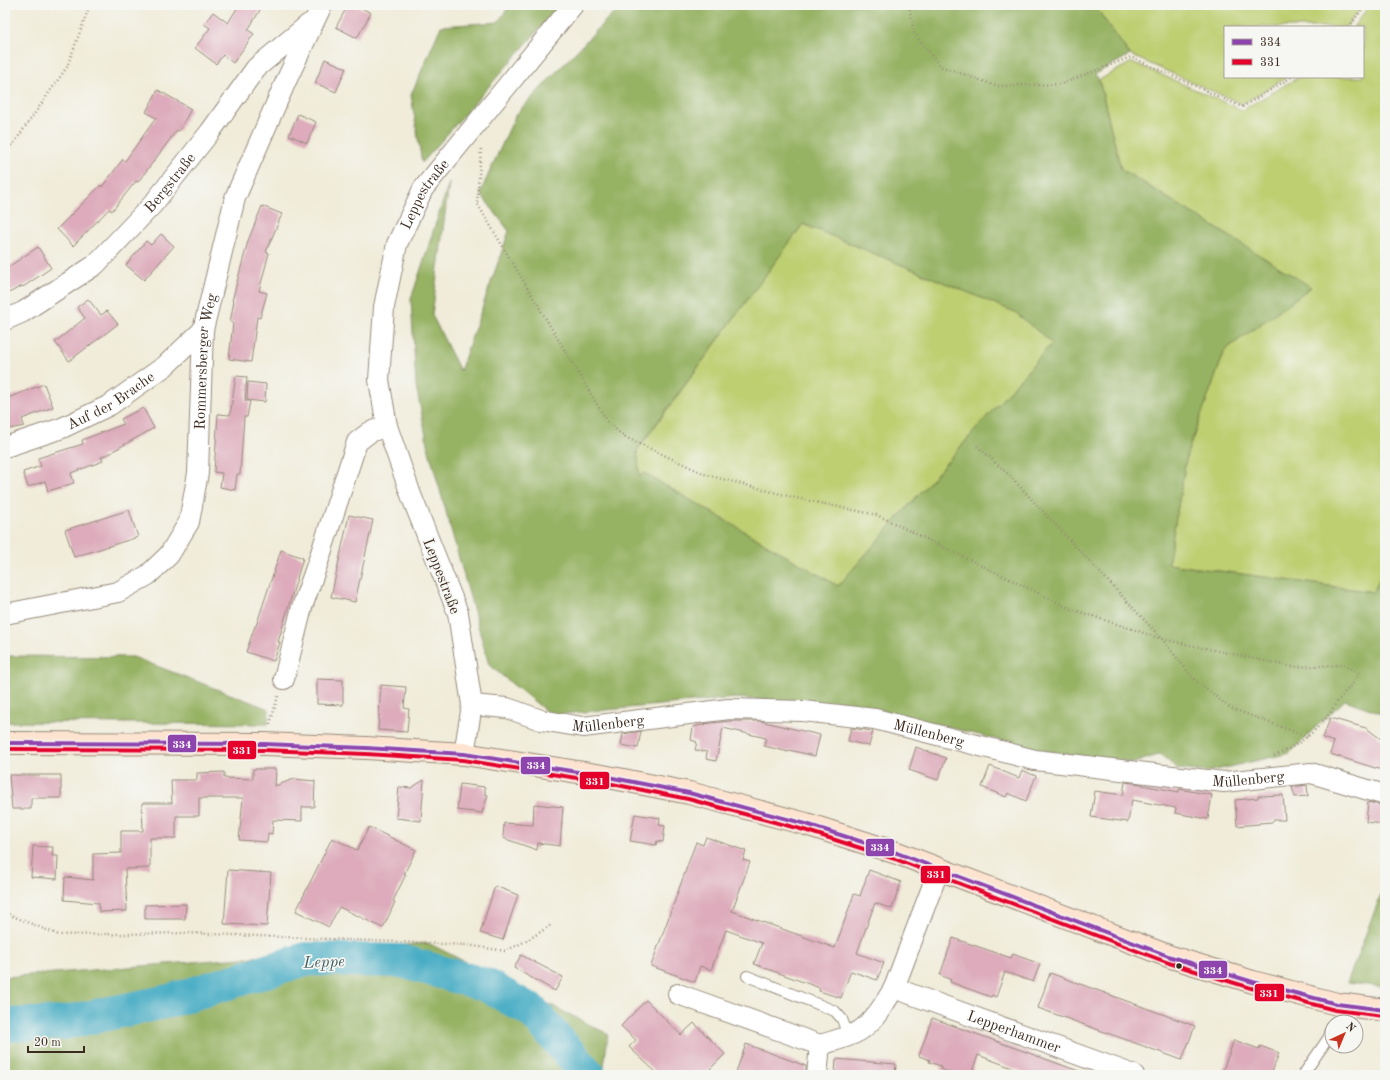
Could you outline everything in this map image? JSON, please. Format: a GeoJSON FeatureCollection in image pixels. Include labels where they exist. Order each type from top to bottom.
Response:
{"type":"FeatureCollection","features":[{"type":"Feature","properties":{"kind":"main road"},"geometry":{"type":"LineString","coordinates":[[5,743],[264,744],[366,748],[464,754],[603,776],[689,793],[806,824],[898,853],[1171,957],[1253,982],[1335,1013],[1385,1010]]}},
{"type":"Feature","properties":{"kind":"street","name":"Leppestraße"},"geometry":{"type":"LineString","coordinates":[[464,754],[472,705],[458,613],[411,495],[387,426],[379,380],[384,308],[396,244],[423,189],[573,5]]}},
{"type":"Feature","properties":{"kind":"street","name":"Bergstraße"},"geometry":{"type":"LineString","coordinates":[[5,320],[23,312],[95,265],[153,204],[210,132],[256,68],[318,13]]}},
{"type":"Feature","properties":{"kind":"street","name":"Rommersberger Weg"},"geometry":{"type":"LineString","coordinates":[[5,614],[118,592],[148,575],[169,555],[189,522],[198,473],[202,330],[235,198],[257,146],[318,13]]}},
{"type":"Feature","properties":{"kind":"street","name":"Auf der Brache"},"geometry":{"type":"LineString","coordinates":[[5,447],[62,428],[110,405],[165,366],[202,330]]}},
{"type":"Feature","properties":{"kind":"street"},"geometry":{"type":"LineString","coordinates":[[284,679],[302,607],[357,442],[370,432],[387,426]]}},
{"type":"Feature","properties":{"kind":"street","name":"Müllenberg"},"geometry":{"type":"LineString","coordinates":[[472,705],[507,708],[540,720],[582,727],[729,710],[803,711],[875,719],[1035,760],[1224,782],[1311,773],[1385,795]]}},
{"type":"Feature","properties":{"kind":"street"},"geometry":{"type":"LineString","coordinates":[[678,994],[820,1045],[860,1031],[880,1011],[894,988],[939,869]]}},
{"type":"Feature","properties":{"kind":"street","name":"Lepperhammer"},"geometry":{"type":"LineString","coordinates":[[894,988],[1134,1075]]}},
{"type":"Feature","properties":{"kind":"street"},"geometry":{"type":"LineString","coordinates":[[817,1075],[820,1045]]}},
{"type":"Feature","properties":{"kind":"lane"},"geometry":{"type":"LineString","coordinates":[[747,976],[835,1010],[842,1019],[848,1036]]}},
{"type":"Feature","properties":{"kind":"lane"},"geometry":{"type":"LineString","coordinates":[[1303,1075],[1324,1044]]}},
{"type":"Feature","properties":{"kind":"path"},"geometry":{"type":"LineString","coordinates":[[5,151],[14,143],[67,67],[90,5]]}},
{"type":"Feature","properties":{"kind":"path"},"geometry":{"type":"LineString","coordinates":[[909,5],[914,33],[940,66],[998,86],[1061,84],[1131,57],[1242,107],[1290,78]]}},
{"type":"Feature","properties":{"kind":"path"},"geometry":{"type":"LineString","coordinates":[[1349,26],[1365,5]]}},
{"type":"Feature","properties":{"kind":"path"},"geometry":{"type":"LineString","coordinates":[[481,148],[477,203],[608,423],[626,437],[707,475],[796,498],[877,515],[1072,609],[1162,639],[1293,667],[1344,665],[1358,673],[1356,681],[1339,699],[1330,714],[1309,737],[1270,758]]}},
{"type":"Feature","properties":{"kind":"path"},"geometry":{"type":"LineString","coordinates":[[977,446],[1009,476],[1162,639],[1193,678],[1230,708],[1309,737]]}},
{"type":"Feature","properties":{"kind":"path"},"geometry":{"type":"LineString","coordinates":[[264,744],[284,679]]}},
{"type":"Feature","properties":{"kind":"path"},"geometry":{"type":"LineString","coordinates":[[5,913],[59,935],[188,933],[467,944],[505,951],[528,940],[552,924]]}},
{"type":"Feature","properties":{"kind":"green space"},"geometry":{"type":"Polygon","coordinates":[[[510,5],[560,5],[422,163],[411,95],[441,26],[498,22],[510,5]]]}},
{"type":"Feature","properties":{"kind":"green space"},"geometry":{"type":"Polygon","coordinates":[[[575,5],[1094,5],[1130,55],[1095,74],[1099,80],[1121,169],[1311,287],[1225,350],[1187,454],[1168,564],[1373,592],[1385,568],[1385,714],[1345,700],[1290,753],[1207,772],[1178,769],[1160,754],[1134,763],[1037,750],[879,709],[736,698],[551,715],[489,665],[429,451],[416,386],[411,299],[449,183],[432,315],[460,371],[509,231],[480,193],[516,114],[615,11],[575,5]],[[803,224],[637,450],[640,477],[644,473],[838,586],[1052,343],[1015,312],[803,224]]]}},
{"type":"Feature","properties":{"kind":"green space"},"geometry":{"type":"Polygon","coordinates":[[[1094,5],[1363,5],[1347,26],[1224,26],[1224,78],[1285,78],[1242,104],[1130,55],[1094,5]]]}},
{"type":"Feature","properties":{"kind":"green space"},"geometry":{"type":"Polygon","coordinates":[[[1370,5],[1385,5],[1385,568],[1374,592],[1168,564],[1187,454],[1225,350],[1311,287],[1121,169],[1099,80],[1132,62],[1242,110],[1297,78],[1364,78],[1364,26],[1354,26],[1370,5]]]}},
{"type":"Feature","properties":{"kind":"green space"},"geometry":{"type":"Polygon","coordinates":[[[803,224],[1015,312],[1052,343],[838,586],[644,473],[640,478],[637,451],[803,224]]]}},
{"type":"Feature","properties":{"kind":"green space"},"geometry":{"type":"Polygon","coordinates":[[[5,656],[133,657],[269,709],[268,724],[5,722],[5,656]]]}},
{"type":"Feature","properties":{"kind":"green space"},"geometry":{"type":"Polygon","coordinates":[[[1385,884],[1385,987],[1347,983],[1385,884]]]}},
{"type":"Feature","properties":{"kind":"green space"},"geometry":{"type":"Polygon","coordinates":[[[428,943],[608,1034],[603,1075],[5,1075],[5,977],[428,943]]]}},
{"type":"Feature","properties":{"kind":"building"},"geometry":{"type":"Polygon","coordinates":[[[239,5],[263,5],[248,30],[254,34],[233,63],[223,55],[216,64],[195,48],[210,28],[204,24],[213,12],[228,23],[239,5]]]}},
{"type":"Feature","properties":{"kind":"building"},"geometry":{"type":"Polygon","coordinates":[[[348,5],[356,5],[371,13],[357,38],[336,27],[348,5]]]}},
{"type":"Feature","properties":{"kind":"building"},"geometry":{"type":"Polygon","coordinates":[[[325,59],[346,68],[336,92],[315,83],[325,59]]]}},
{"type":"Feature","properties":{"kind":"building"},"geometry":{"type":"Polygon","coordinates":[[[158,90],[191,109],[179,131],[177,130],[138,182],[136,181],[112,211],[109,209],[73,246],[57,229],[101,185],[102,187],[123,159],[125,161],[156,118],[146,112],[158,90]]]}},
{"type":"Feature","properties":{"kind":"building"},"geometry":{"type":"Polygon","coordinates":[[[298,114],[316,122],[307,143],[289,135],[298,114]]]}},
{"type":"Feature","properties":{"kind":"building"},"geometry":{"type":"Polygon","coordinates":[[[262,206],[282,214],[266,252],[269,253],[259,291],[267,293],[260,318],[257,317],[251,362],[229,359],[233,323],[230,322],[234,301],[232,301],[248,241],[262,206]]]}},
{"type":"Feature","properties":{"kind":"building"},"geometry":{"type":"Polygon","coordinates":[[[161,234],[174,246],[144,280],[126,265],[146,241],[151,245],[161,234]]]}},
{"type":"Feature","properties":{"kind":"building"},"geometry":{"type":"Polygon","coordinates":[[[38,247],[51,268],[23,287],[22,286],[5,295],[5,269],[38,247]]]}},
{"type":"Feature","properties":{"kind":"building"},"geometry":{"type":"Polygon","coordinates":[[[88,299],[101,315],[107,311],[118,324],[69,361],[55,342],[85,318],[77,307],[88,299]]]}},
{"type":"Feature","properties":{"kind":"building"},"geometry":{"type":"Polygon","coordinates":[[[236,376],[247,377],[245,401],[250,401],[247,417],[244,417],[240,474],[237,474],[235,490],[220,487],[222,473],[214,472],[218,414],[230,415],[236,376]]]}},
{"type":"Feature","properties":{"kind":"building"},"geometry":{"type":"Polygon","coordinates":[[[248,382],[266,384],[265,402],[247,400],[248,382]]]}},
{"type":"Feature","properties":{"kind":"building"},"geometry":{"type":"Polygon","coordinates":[[[44,384],[53,407],[22,419],[24,426],[9,429],[5,409],[5,399],[44,384]]]}},
{"type":"Feature","properties":{"kind":"building"},"geometry":{"type":"Polygon","coordinates":[[[143,408],[154,428],[113,452],[101,457],[103,461],[71,473],[74,483],[48,491],[45,481],[28,487],[23,472],[41,466],[38,458],[83,444],[82,440],[124,424],[121,419],[143,408]]]}},
{"type":"Feature","properties":{"kind":"building"},"geometry":{"type":"Polygon","coordinates":[[[129,510],[138,537],[74,557],[65,530],[129,510]]]}},
{"type":"Feature","properties":{"kind":"building"},"geometry":{"type":"Polygon","coordinates":[[[349,515],[373,520],[355,602],[331,597],[349,515]]]}},
{"type":"Feature","properties":{"kind":"building"},"geometry":{"type":"Polygon","coordinates":[[[281,550],[303,558],[278,642],[280,642],[274,661],[246,652],[281,550]]]}},
{"type":"Feature","properties":{"kind":"building"},"geometry":{"type":"Polygon","coordinates":[[[317,679],[343,680],[343,705],[317,704],[317,679]]]}},
{"type":"Feature","properties":{"kind":"building"},"geometry":{"type":"Polygon","coordinates":[[[381,685],[406,687],[404,708],[409,709],[407,732],[378,730],[381,685]]]}},
{"type":"Feature","properties":{"kind":"building"},"geometry":{"type":"Polygon","coordinates":[[[1330,718],[1366,728],[1385,742],[1385,771],[1330,754],[1334,742],[1323,738],[1330,718]]]}},
{"type":"Feature","properties":{"kind":"building"},"geometry":{"type":"Polygon","coordinates":[[[730,721],[760,721],[820,735],[815,756],[764,746],[766,738],[723,728],[716,761],[706,759],[707,752],[695,750],[697,742],[691,740],[693,727],[706,724],[703,724],[730,721]]]}},
{"type":"Feature","properties":{"kind":"building"},"geometry":{"type":"Polygon","coordinates":[[[851,728],[873,731],[869,746],[848,741],[851,728]]]}},
{"type":"Feature","properties":{"kind":"building"},"geometry":{"type":"Polygon","coordinates":[[[641,731],[638,748],[621,745],[623,734],[641,731]]]}},
{"type":"Feature","properties":{"kind":"building"},"geometry":{"type":"Polygon","coordinates":[[[916,747],[946,758],[938,780],[909,770],[916,747]]]}},
{"type":"Feature","properties":{"kind":"building"},"geometry":{"type":"Polygon","coordinates":[[[990,766],[1019,778],[1022,770],[1036,776],[1026,801],[1008,793],[1006,797],[982,787],[990,766]]]}},
{"type":"Feature","properties":{"kind":"building"},"geometry":{"type":"Polygon","coordinates":[[[253,769],[276,769],[275,786],[294,779],[315,781],[314,807],[302,807],[302,821],[273,820],[272,834],[268,833],[267,842],[239,840],[243,798],[199,798],[199,816],[176,816],[176,838],[150,838],[150,868],[125,869],[127,911],[99,912],[99,903],[64,900],[65,877],[93,880],[93,854],[121,853],[121,831],[143,831],[142,803],[172,803],[171,780],[197,780],[197,773],[224,772],[224,778],[253,779],[253,769]]]}},
{"type":"Feature","properties":{"kind":"building"},"geometry":{"type":"Polygon","coordinates":[[[9,775],[61,775],[61,798],[31,798],[31,809],[12,809],[9,775]]]}},
{"type":"Feature","properties":{"kind":"building"},"geometry":{"type":"Polygon","coordinates":[[[424,780],[421,821],[396,818],[399,787],[411,788],[424,780]]]}},
{"type":"Feature","properties":{"kind":"building"},"geometry":{"type":"Polygon","coordinates":[[[1125,782],[1179,792],[1179,789],[1212,795],[1208,819],[1175,813],[1176,808],[1132,800],[1128,822],[1091,817],[1095,791],[1123,795],[1125,782]]]}},
{"type":"Feature","properties":{"kind":"building"},"geometry":{"type":"Polygon","coordinates":[[[460,784],[485,787],[485,794],[488,795],[482,813],[457,810],[460,784]]]}},
{"type":"Feature","properties":{"kind":"building"},"geometry":{"type":"Polygon","coordinates":[[[1307,785],[1308,796],[1295,797],[1292,787],[1307,785]]]}},
{"type":"Feature","properties":{"kind":"building"},"geometry":{"type":"Polygon","coordinates":[[[1283,795],[1285,820],[1273,820],[1273,822],[1237,826],[1235,800],[1258,798],[1258,796],[1283,795]]]}},
{"type":"Feature","properties":{"kind":"building"},"geometry":{"type":"Polygon","coordinates":[[[1368,802],[1385,806],[1383,824],[1366,822],[1368,802]]]}},
{"type":"Feature","properties":{"kind":"building"},"geometry":{"type":"Polygon","coordinates":[[[534,804],[563,807],[560,846],[538,843],[537,850],[503,838],[504,823],[533,825],[534,804]]]}},
{"type":"Feature","properties":{"kind":"building"},"geometry":{"type":"Polygon","coordinates":[[[635,814],[660,818],[659,825],[665,826],[663,842],[657,841],[656,845],[630,841],[635,814]]]}},
{"type":"Feature","properties":{"kind":"building"},"geometry":{"type":"Polygon","coordinates":[[[369,827],[416,850],[404,874],[406,874],[393,901],[395,902],[383,928],[339,907],[329,927],[296,911],[332,838],[357,850],[369,827]]]}},
{"type":"Feature","properties":{"kind":"building"},"geometry":{"type":"Polygon","coordinates":[[[706,837],[746,851],[743,860],[750,862],[732,911],[835,948],[854,894],[860,896],[869,870],[901,882],[892,909],[875,903],[857,953],[884,963],[877,980],[851,971],[841,998],[819,991],[820,988],[754,964],[762,943],[726,930],[711,970],[700,966],[695,982],[651,966],[696,842],[703,845],[706,837]]]}},
{"type":"Feature","properties":{"kind":"building"},"geometry":{"type":"Polygon","coordinates":[[[33,846],[53,847],[52,856],[58,856],[57,879],[31,877],[33,846]]]}},
{"type":"Feature","properties":{"kind":"building"},"geometry":{"type":"Polygon","coordinates":[[[228,870],[271,873],[267,926],[224,924],[228,870]]]}},
{"type":"Feature","properties":{"kind":"building"},"geometry":{"type":"Polygon","coordinates":[[[495,886],[518,895],[503,940],[480,933],[495,886]]]}},
{"type":"Feature","properties":{"kind":"building"},"geometry":{"type":"Polygon","coordinates":[[[186,904],[185,919],[145,919],[145,905],[186,904]]]}},
{"type":"Feature","properties":{"kind":"building"},"geometry":{"type":"Polygon","coordinates":[[[953,938],[1011,958],[1013,954],[1040,964],[1033,982],[1005,972],[996,997],[992,995],[991,997],[950,982],[951,980],[940,975],[953,938]]]}},
{"type":"Feature","properties":{"kind":"building"},"geometry":{"type":"Polygon","coordinates":[[[521,955],[563,977],[555,991],[514,968],[521,955]]]}},
{"type":"Feature","properties":{"kind":"building"},"geometry":{"type":"Polygon","coordinates":[[[1050,973],[1195,1026],[1182,1060],[1038,1008],[1050,973]]]}},
{"type":"Feature","properties":{"kind":"building"},"geometry":{"type":"Polygon","coordinates":[[[646,1000],[681,1035],[694,1023],[725,1054],[704,1075],[659,1075],[629,1047],[636,1040],[621,1026],[646,1000]]]}},
{"type":"Feature","properties":{"kind":"building"},"geometry":{"type":"Polygon","coordinates":[[[932,1018],[1084,1073],[1084,1075],[1031,1075],[978,1055],[971,1075],[957,1075],[940,1069],[941,1066],[929,1062],[930,1060],[919,1056],[932,1018]]]}},
{"type":"Feature","properties":{"kind":"building"},"geometry":{"type":"Polygon","coordinates":[[[1234,1040],[1259,1049],[1260,1046],[1279,1053],[1271,1075],[1221,1075],[1234,1040]]]}},
{"type":"Feature","properties":{"kind":"building"},"geometry":{"type":"Polygon","coordinates":[[[746,1044],[806,1066],[806,1075],[735,1075],[746,1044]]]}},
{"type":"Feature","properties":{"kind":"building"},"geometry":{"type":"Polygon","coordinates":[[[836,1059],[896,1064],[895,1075],[835,1075],[836,1059]]]}},
{"type":"Feature","properties":{"kind":"waterway","name":"Leppe"},"geometry":{"type":"LineString","coordinates":[[5,1025],[63,1023],[169,1001],[306,959],[401,961],[486,985],[532,1011],[589,1075]]}},
{"type":"Feature","properties":{"kind":"transit line","name":"334"},"geometry":{"type":"LineString","coordinates":[[5,743],[264,744],[366,748],[464,754],[603,776],[689,793],[806,824],[897,853],[1171,957],[1253,982],[1337,1004],[1385,1010]]}},
{"type":"Feature","properties":{"kind":"transit line","name":"331"},"geometry":{"type":"LineString","coordinates":[[5,749],[264,750],[366,754],[463,760],[602,782],[688,799],[804,830],[895,859],[1169,963],[1251,988],[1335,1010],[1384,1016]]}}]}
